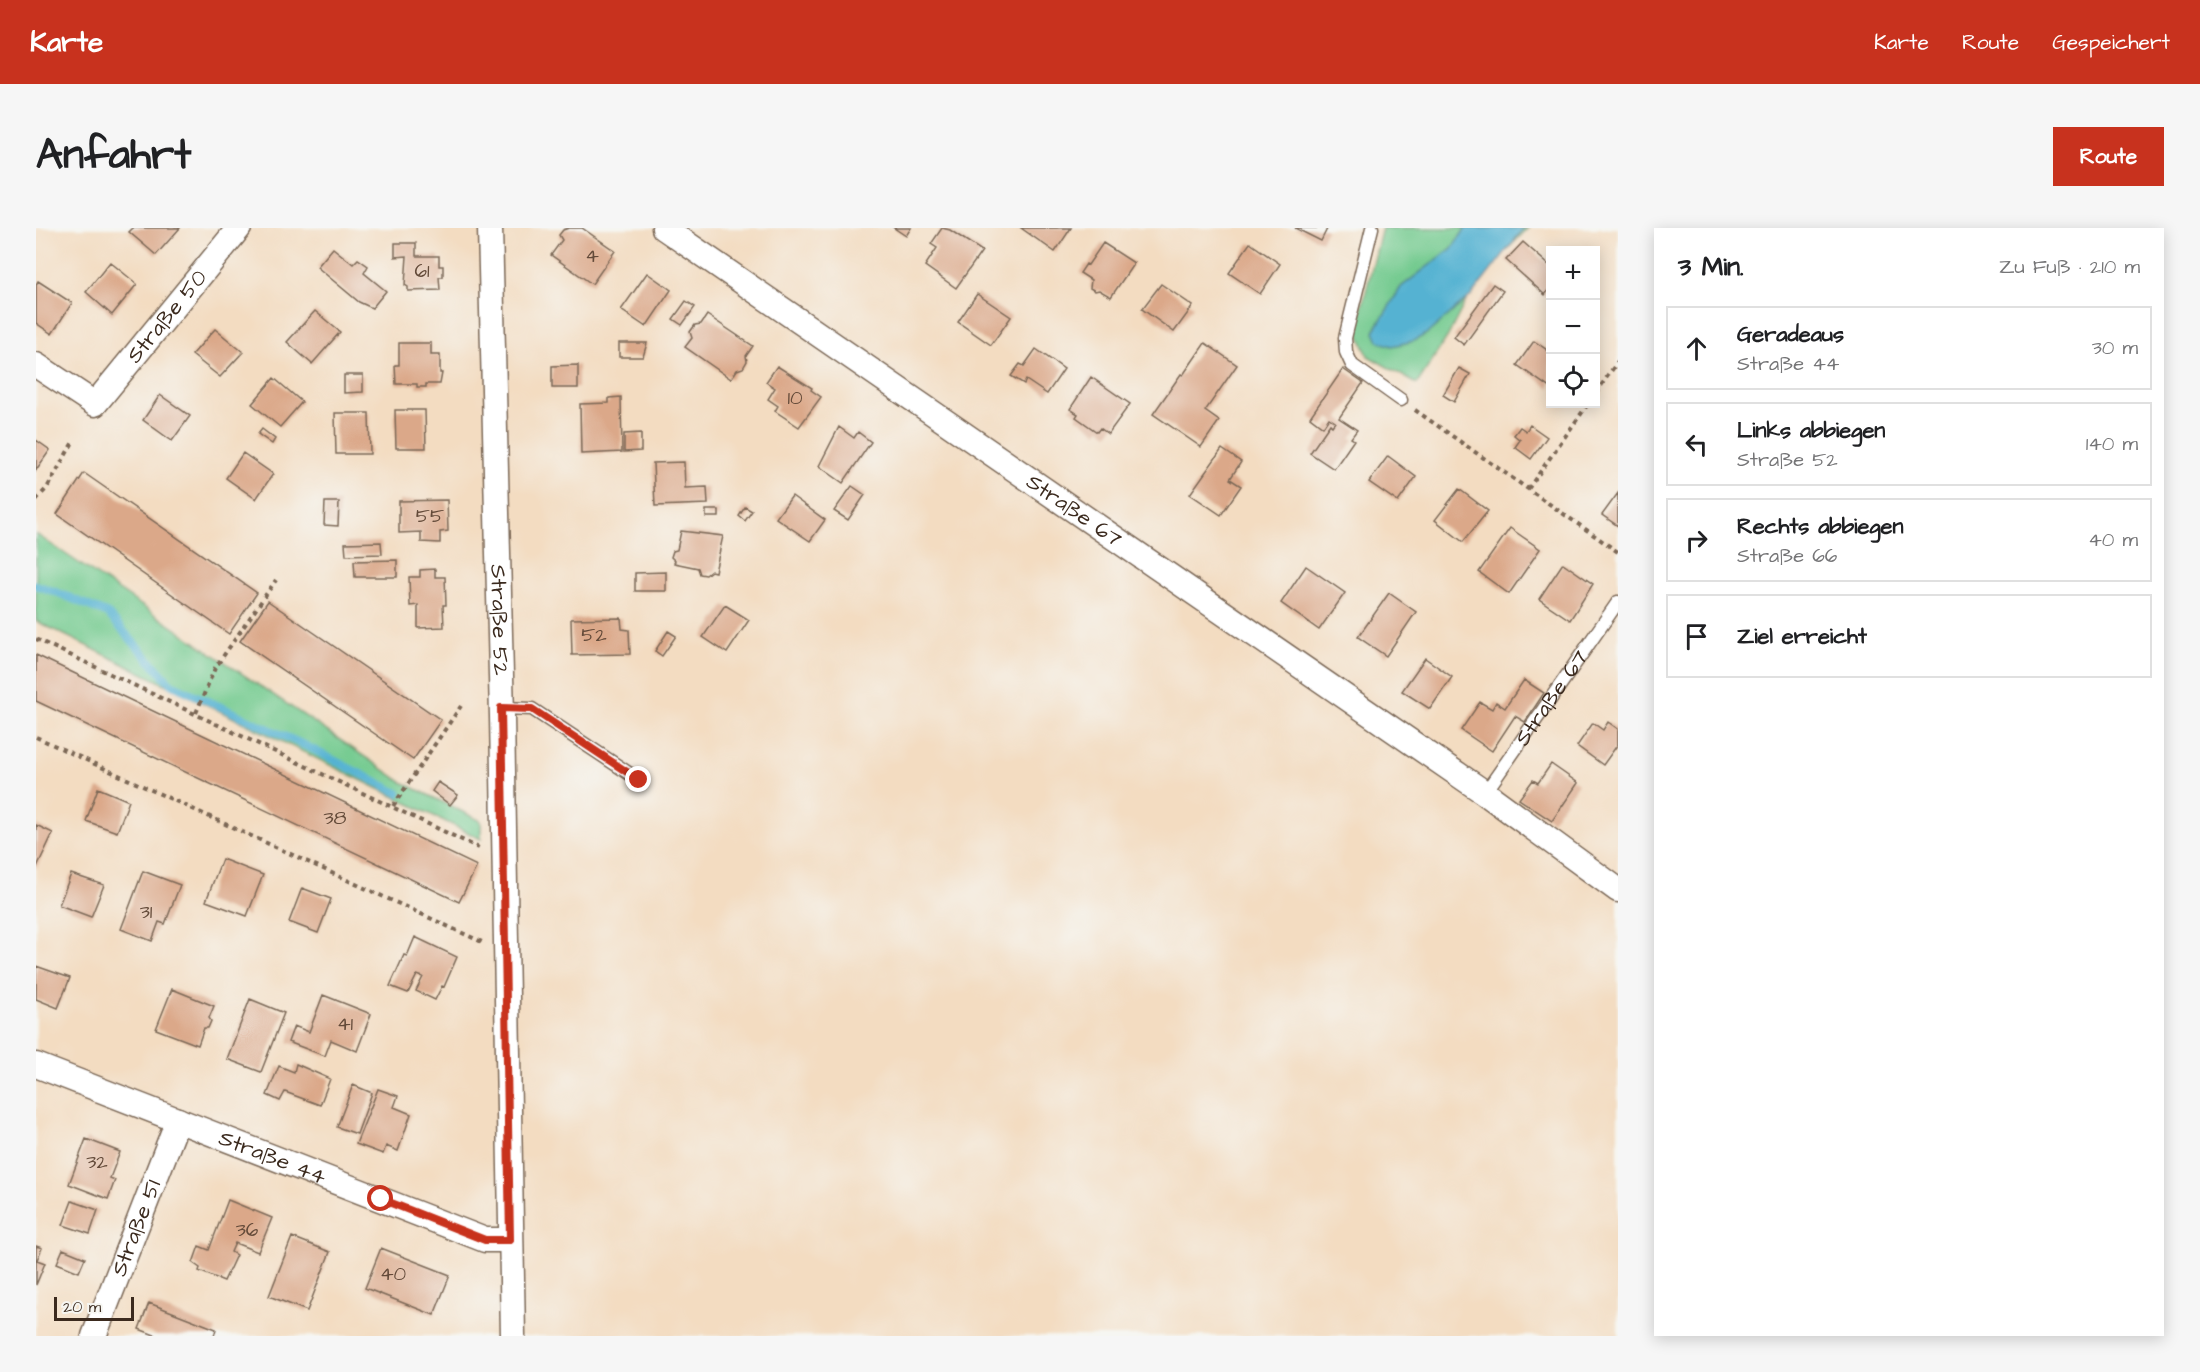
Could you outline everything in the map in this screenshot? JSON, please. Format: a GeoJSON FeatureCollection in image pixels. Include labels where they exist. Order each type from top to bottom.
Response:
{"type":"FeatureCollection","features":[{"type":"Feature","properties":{"kind":"street","name":"Straße 50"},"geometry":{"type":"LineString","coordinates":[[36,365],[95,404],[239,228]]}},
{"type":"Feature","properties":{"kind":"street","name":"Straße 52"},"geometry":{"type":"LineString","coordinates":[[490,228],[513,1336]]}},
{"type":"Feature","properties":{"kind":"street","name":"Straße 67"},"geometry":{"type":"LineString","coordinates":[[664,228],[1485,793],[1618,890]]}},
{"type":"Feature","properties":{"kind":"street","name":"Straße 44"},"geometry":{"type":"LineString","coordinates":[[36,1065],[485,1240],[510,1240]]}},
{"type":"Feature","properties":{"kind":"street","name":"Straße 51"},"geometry":{"type":"LineString","coordinates":[[94,1336],[178,1120]]}},
{"type":"Feature","properties":{"kind":"lane"},"geometry":{"type":"LineString","coordinates":[[1372,228],[1345,338],[1346,352],[1352,365],[1401,400]]}},
{"type":"Feature","properties":{"kind":"lane","name":"Straße 67"},"geometry":{"type":"LineString","coordinates":[[1485,793],[1618,602]]}},
{"type":"Feature","properties":{"kind":"lane"},"geometry":{"type":"LineString","coordinates":[[501,708],[532,709],[639,780]]}},
{"type":"Feature","properties":{"kind":"path"},"geometry":{"type":"LineString","coordinates":[[1600,387],[1618,361]]}},
{"type":"Feature","properties":{"kind":"path"},"geometry":{"type":"LineString","coordinates":[[1401,400],[1618,552]]}},
{"type":"Feature","properties":{"kind":"path"},"geometry":{"type":"LineString","coordinates":[[1528,489],[1585,408]]}},
{"type":"Feature","properties":{"kind":"path"},"geometry":{"type":"LineString","coordinates":[[36,500],[47,488],[73,442]]}},
{"type":"Feature","properties":{"kind":"path"},"geometry":{"type":"LineString","coordinates":[[196,713],[215,668],[276,580]]}},
{"type":"Feature","properties":{"kind":"path"},"geometry":{"type":"LineString","coordinates":[[36,639],[393,806],[474,847],[503,852]]}},
{"type":"Feature","properties":{"kind":"path"},"geometry":{"type":"LineString","coordinates":[[393,806],[461,705]]}},
{"type":"Feature","properties":{"kind":"path"},"geometry":{"type":"LineString","coordinates":[[36,737],[506,953]]}},
{"type":"Feature","properties":{"kind":"green space"},"geometry":{"type":"Polygon","coordinates":[[[1382,228],[1528,228],[1475,283],[1448,336],[1417,384],[1368,356],[1359,334],[1361,311],[1382,228]]]}},
{"type":"Feature","properties":{"kind":"green space"},"geometry":{"type":"Polygon","coordinates":[[[36,534],[402,782],[481,821],[481,839],[36,621],[36,534]]]}},
{"type":"Feature","properties":{"kind":"water"},"geometry":{"type":"Polygon","coordinates":[[[1466,228],[1524,228],[1472,295],[1428,333],[1414,341],[1392,346],[1378,341],[1374,331],[1401,287],[1452,248],[1466,228]]]}},
{"type":"Feature","properties":{"kind":"building"},"geometry":{"type":"Polygon","coordinates":[[[133,228],[180,228],[156,255],[129,232],[133,228]]]}},
{"type":"Feature","properties":{"kind":"building"},"geometry":{"type":"Polygon","coordinates":[[[582,228],[615,251],[592,284],[551,255],[562,240],[559,235],[563,230],[582,228]]]}},
{"type":"Feature","properties":{"kind":"building"},"geometry":{"type":"Polygon","coordinates":[[[894,228],[911,228],[906,236],[894,228]]]}},
{"type":"Feature","properties":{"kind":"building"},"geometry":{"type":"Polygon","coordinates":[[[942,228],[950,230],[982,251],[956,288],[925,266],[937,248],[931,244],[942,228]]]}},
{"type":"Feature","properties":{"kind":"building"},"geometry":{"type":"Polygon","coordinates":[[[1021,228],[1071,228],[1055,252],[1021,228]]]}},
{"type":"Feature","properties":{"kind":"building"},"geometry":{"type":"Polygon","coordinates":[[[1295,228],[1324,228],[1327,229],[1321,241],[1295,228]]]}},
{"type":"Feature","properties":{"kind":"building"},"geometry":{"type":"Polygon","coordinates":[[[1523,242],[1546,262],[1545,295],[1506,260],[1523,242]]]}},
{"type":"Feature","properties":{"kind":"building"},"geometry":{"type":"Polygon","coordinates":[[[395,243],[416,243],[416,256],[439,256],[439,266],[443,266],[443,277],[439,277],[440,290],[408,291],[405,285],[407,256],[395,257],[395,243]]]}},
{"type":"Feature","properties":{"kind":"building"},"geometry":{"type":"Polygon","coordinates":[[[1103,243],[1134,263],[1111,297],[1090,288],[1091,280],[1080,273],[1103,243]]]}},
{"type":"Feature","properties":{"kind":"building"},"geometry":{"type":"Polygon","coordinates":[[[1250,243],[1280,264],[1260,294],[1229,273],[1250,243]]]}},
{"type":"Feature","properties":{"kind":"building"},"geometry":{"type":"Polygon","coordinates":[[[333,248],[353,264],[358,259],[368,266],[364,273],[386,291],[372,308],[359,302],[317,267],[333,248]]]}},
{"type":"Feature","properties":{"kind":"building"},"geometry":{"type":"Polygon","coordinates":[[[110,262],[137,284],[112,315],[86,292],[110,262]]]}},
{"type":"Feature","properties":{"kind":"building"},"geometry":{"type":"Polygon","coordinates":[[[647,273],[671,290],[646,327],[621,310],[647,273]]]}},
{"type":"Feature","properties":{"kind":"building"},"geometry":{"type":"Polygon","coordinates":[[[38,281],[72,303],[52,334],[36,323],[36,285],[38,281]]]}},
{"type":"Feature","properties":{"kind":"building"},"geometry":{"type":"Polygon","coordinates":[[[1161,284],[1193,306],[1174,332],[1142,309],[1161,284]]]}},
{"type":"Feature","properties":{"kind":"building"},"geometry":{"type":"Polygon","coordinates":[[[1493,284],[1503,291],[1464,345],[1454,337],[1493,284]]]}},
{"type":"Feature","properties":{"kind":"building"},"geometry":{"type":"Polygon","coordinates":[[[977,294],[1011,317],[991,345],[958,322],[977,294]]]}},
{"type":"Feature","properties":{"kind":"building"},"geometry":{"type":"Polygon","coordinates":[[[686,301],[695,307],[682,325],[673,319],[686,301]]]}},
{"type":"Feature","properties":{"kind":"building"},"geometry":{"type":"Polygon","coordinates":[[[315,311],[340,332],[312,364],[287,342],[315,311]]]}},
{"type":"Feature","properties":{"kind":"building"},"geometry":{"type":"Polygon","coordinates":[[[707,315],[753,346],[746,356],[747,361],[743,368],[737,370],[731,379],[685,347],[692,338],[690,332],[695,325],[701,324],[707,315]]]}},
{"type":"Feature","properties":{"kind":"building"},"geometry":{"type":"Polygon","coordinates":[[[215,329],[243,352],[220,377],[192,355],[215,329]]]}},
{"type":"Feature","properties":{"kind":"building"},"geometry":{"type":"Polygon","coordinates":[[[1534,341],[1546,349],[1546,385],[1517,365],[1534,341]]]}},
{"type":"Feature","properties":{"kind":"building"},"geometry":{"type":"Polygon","coordinates":[[[399,343],[431,343],[431,355],[440,355],[440,373],[442,373],[440,384],[426,384],[426,387],[417,387],[417,384],[396,384],[395,365],[399,365],[399,343]]]}},
{"type":"Feature","properties":{"kind":"building"},"geometry":{"type":"Polygon","coordinates":[[[619,343],[647,343],[643,357],[619,357],[619,343]]]}},
{"type":"Feature","properties":{"kind":"building"},"geometry":{"type":"Polygon","coordinates":[[[1205,343],[1237,365],[1205,411],[1219,421],[1201,447],[1153,414],[1205,343]]]}},
{"type":"Feature","properties":{"kind":"building"},"geometry":{"type":"Polygon","coordinates":[[[1036,349],[1064,369],[1047,394],[1026,380],[1024,384],[1011,376],[1020,364],[1024,366],[1036,349]]]}},
{"type":"Feature","properties":{"kind":"building"},"geometry":{"type":"Polygon","coordinates":[[[578,365],[578,388],[552,388],[552,366],[578,365]]]}},
{"type":"Feature","properties":{"kind":"building"},"geometry":{"type":"Polygon","coordinates":[[[777,366],[812,388],[811,390],[821,397],[799,427],[775,411],[778,406],[768,399],[775,388],[766,382],[777,366]]]}},
{"type":"Feature","properties":{"kind":"building"},"geometry":{"type":"Polygon","coordinates":[[[1459,368],[1470,374],[1454,402],[1443,395],[1459,368]]]}},
{"type":"Feature","properties":{"kind":"building"},"geometry":{"type":"Polygon","coordinates":[[[1343,369],[1363,383],[1339,418],[1357,430],[1351,438],[1354,440],[1334,469],[1310,453],[1330,424],[1332,426],[1335,422],[1329,418],[1323,427],[1310,417],[1343,369]]]}},
{"type":"Feature","properties":{"kind":"building"},"geometry":{"type":"Polygon","coordinates":[[[344,375],[363,375],[363,392],[344,393],[344,375]]]}},
{"type":"Feature","properties":{"kind":"building"},"geometry":{"type":"Polygon","coordinates":[[[1091,377],[1130,404],[1108,434],[1100,428],[1097,432],[1076,417],[1078,414],[1070,409],[1091,377]]]}},
{"type":"Feature","properties":{"kind":"building"},"geometry":{"type":"Polygon","coordinates":[[[274,378],[302,402],[280,427],[252,404],[274,378]]]}},
{"type":"Feature","properties":{"kind":"building"},"geometry":{"type":"Polygon","coordinates":[[[160,395],[190,416],[172,441],[143,420],[160,395]]]}},
{"type":"Feature","properties":{"kind":"building"},"geometry":{"type":"Polygon","coordinates":[[[621,397],[622,452],[581,454],[580,404],[609,403],[609,398],[621,397]]]}},
{"type":"Feature","properties":{"kind":"building"},"geometry":{"type":"Polygon","coordinates":[[[395,410],[425,410],[426,448],[396,448],[395,410]]]}},
{"type":"Feature","properties":{"kind":"building"},"geometry":{"type":"Polygon","coordinates":[[[335,413],[369,413],[370,454],[336,454],[335,413]]]}},
{"type":"Feature","properties":{"kind":"building"},"geometry":{"type":"Polygon","coordinates":[[[1530,425],[1547,437],[1531,459],[1515,447],[1520,440],[1514,435],[1520,427],[1526,431],[1530,425]]]}},
{"type":"Feature","properties":{"kind":"building"},"geometry":{"type":"Polygon","coordinates":[[[839,427],[854,438],[858,432],[871,442],[843,483],[819,466],[839,427]]]}},
{"type":"Feature","properties":{"kind":"building"},"geometry":{"type":"Polygon","coordinates":[[[262,429],[275,439],[272,444],[258,434],[262,429]]]}},
{"type":"Feature","properties":{"kind":"building"},"geometry":{"type":"Polygon","coordinates":[[[641,433],[641,451],[624,452],[624,434],[641,433]]]}},
{"type":"Feature","properties":{"kind":"building"},"geometry":{"type":"Polygon","coordinates":[[[36,440],[50,450],[36,470],[36,440]]]}},
{"type":"Feature","properties":{"kind":"building"},"geometry":{"type":"Polygon","coordinates":[[[1222,449],[1241,462],[1230,479],[1241,486],[1221,515],[1190,494],[1222,449]]]}},
{"type":"Feature","properties":{"kind":"building"},"geometry":{"type":"Polygon","coordinates":[[[243,453],[273,474],[256,499],[226,478],[243,453]]]}},
{"type":"Feature","properties":{"kind":"building"},"geometry":{"type":"Polygon","coordinates":[[[1388,456],[1416,477],[1398,502],[1369,482],[1388,456]]]}},
{"type":"Feature","properties":{"kind":"building"},"geometry":{"type":"Polygon","coordinates":[[[684,462],[685,488],[707,487],[708,504],[655,506],[653,463],[684,462]]]}},
{"type":"Feature","properties":{"kind":"building"},"geometry":{"type":"Polygon","coordinates":[[[84,473],[257,593],[229,634],[57,514],[84,473]]]}},
{"type":"Feature","properties":{"kind":"building"},"geometry":{"type":"Polygon","coordinates":[[[852,486],[865,495],[848,520],[834,511],[852,486]]]}},
{"type":"Feature","properties":{"kind":"building"},"geometry":{"type":"Polygon","coordinates":[[[1459,489],[1488,511],[1463,542],[1435,520],[1459,489]]]}},
{"type":"Feature","properties":{"kind":"building"},"geometry":{"type":"Polygon","coordinates":[[[1618,493],[1618,526],[1602,515],[1618,493]]]}},
{"type":"Feature","properties":{"kind":"building"},"geometry":{"type":"Polygon","coordinates":[[[792,496],[825,520],[810,541],[776,518],[792,496]]]}},
{"type":"Feature","properties":{"kind":"building"},"geometry":{"type":"Polygon","coordinates":[[[447,500],[448,531],[440,532],[440,543],[421,542],[421,532],[399,533],[399,501],[447,500]]]}},
{"type":"Feature","properties":{"kind":"building"},"geometry":{"type":"Polygon","coordinates":[[[325,502],[339,502],[338,526],[324,525],[325,502]]]}},
{"type":"Feature","properties":{"kind":"building"},"geometry":{"type":"Polygon","coordinates":[[[745,507],[752,511],[745,521],[739,516],[745,507]]]}},
{"type":"Feature","properties":{"kind":"building"},"geometry":{"type":"Polygon","coordinates":[[[706,510],[719,510],[719,517],[706,517],[706,510]]]}},
{"type":"Feature","properties":{"kind":"building"},"geometry":{"type":"Polygon","coordinates":[[[1510,528],[1540,549],[1509,594],[1479,572],[1510,528]]]}},
{"type":"Feature","properties":{"kind":"building"},"geometry":{"type":"Polygon","coordinates":[[[681,531],[723,536],[715,572],[700,574],[698,568],[674,563],[671,557],[673,551],[677,550],[681,531]]]}},
{"type":"Feature","properties":{"kind":"building"},"geometry":{"type":"Polygon","coordinates":[[[381,542],[382,554],[346,555],[345,543],[381,542]]]}},
{"type":"Feature","properties":{"kind":"building"},"geometry":{"type":"Polygon","coordinates":[[[397,560],[397,577],[355,577],[354,561],[397,560]]]}},
{"type":"Feature","properties":{"kind":"building"},"geometry":{"type":"Polygon","coordinates":[[[1563,563],[1593,584],[1570,620],[1539,599],[1563,563]]]}},
{"type":"Feature","properties":{"kind":"building"},"geometry":{"type":"Polygon","coordinates":[[[1306,566],[1345,593],[1319,630],[1281,603],[1306,566]]]}},
{"type":"Feature","properties":{"kind":"building"},"geometry":{"type":"Polygon","coordinates":[[[435,569],[435,577],[445,577],[444,627],[418,628],[418,605],[410,606],[409,577],[420,577],[420,570],[435,569]]]}},
{"type":"Feature","properties":{"kind":"building"},"geometry":{"type":"Polygon","coordinates":[[[666,572],[666,591],[635,591],[635,573],[666,572]]]}},
{"type":"Feature","properties":{"kind":"building"},"geometry":{"type":"Polygon","coordinates":[[[1389,593],[1416,612],[1386,656],[1358,637],[1389,593]]]}},
{"type":"Feature","properties":{"kind":"building"},"geometry":{"type":"Polygon","coordinates":[[[268,601],[441,720],[413,760],[240,641],[268,601]]]}},
{"type":"Feature","properties":{"kind":"building"},"geometry":{"type":"Polygon","coordinates":[[[725,605],[749,620],[727,653],[703,637],[725,605]]]}},
{"type":"Feature","properties":{"kind":"building"},"geometry":{"type":"Polygon","coordinates":[[[621,618],[622,629],[629,630],[630,654],[572,655],[571,619],[621,618]]]}},
{"type":"Feature","properties":{"kind":"building"},"geometry":{"type":"Polygon","coordinates":[[[668,631],[676,636],[662,656],[655,651],[668,631]]]}},
{"type":"Feature","properties":{"kind":"building"},"geometry":{"type":"Polygon","coordinates":[[[36,655],[477,866],[459,902],[36,701],[36,655]]]}},
{"type":"Feature","properties":{"kind":"building"},"geometry":{"type":"Polygon","coordinates":[[[1425,658],[1452,677],[1430,709],[1402,691],[1425,658]]]}},
{"type":"Feature","properties":{"kind":"building"},"geometry":{"type":"Polygon","coordinates":[[[1524,680],[1544,693],[1525,722],[1515,716],[1492,751],[1461,730],[1480,702],[1492,709],[1496,702],[1505,708],[1524,680]]]}},
{"type":"Feature","properties":{"kind":"building"},"geometry":{"type":"Polygon","coordinates":[[[1608,722],[1618,729],[1618,744],[1603,765],[1577,746],[1593,723],[1603,730],[1608,722]]]}},
{"type":"Feature","properties":{"kind":"building"},"geometry":{"type":"Polygon","coordinates":[[[1551,764],[1578,783],[1552,821],[1519,799],[1533,780],[1538,783],[1551,764]]]}},
{"type":"Feature","properties":{"kind":"building"},"geometry":{"type":"Polygon","coordinates":[[[438,782],[458,795],[450,805],[432,791],[438,782]]]}},
{"type":"Feature","properties":{"kind":"building"},"geometry":{"type":"Polygon","coordinates":[[[98,788],[129,801],[117,832],[86,821],[98,788]]]}},
{"type":"Feature","properties":{"kind":"building"},"geometry":{"type":"Polygon","coordinates":[[[36,825],[53,833],[36,869],[36,825]]]}},
{"type":"Feature","properties":{"kind":"building"},"geometry":{"type":"Polygon","coordinates":[[[222,859],[263,875],[247,916],[206,901],[222,859]]]}},
{"type":"Feature","properties":{"kind":"building"},"geometry":{"type":"Polygon","coordinates":[[[143,871],[180,885],[165,924],[159,922],[152,941],[121,929],[143,871]]]}},
{"type":"Feature","properties":{"kind":"building"},"geometry":{"type":"Polygon","coordinates":[[[71,874],[104,885],[91,917],[59,905],[71,874]]]}},
{"type":"Feature","properties":{"kind":"building"},"geometry":{"type":"Polygon","coordinates":[[[302,888],[331,899],[318,933],[289,922],[302,888]]]}},
{"type":"Feature","properties":{"kind":"building"},"geometry":{"type":"Polygon","coordinates":[[[415,937],[457,957],[444,987],[442,986],[435,1000],[416,991],[423,977],[417,975],[408,993],[390,986],[415,937]]]}},
{"type":"Feature","properties":{"kind":"building"},"geometry":{"type":"Polygon","coordinates":[[[36,966],[70,978],[58,1008],[36,999],[36,966]]]}},
{"type":"Feature","properties":{"kind":"building"},"geometry":{"type":"Polygon","coordinates":[[[172,989],[214,1006],[209,1018],[211,1021],[208,1028],[204,1028],[198,1045],[156,1029],[172,989]]]}},
{"type":"Feature","properties":{"kind":"building"},"geometry":{"type":"Polygon","coordinates":[[[323,995],[371,1014],[357,1051],[331,1040],[325,1056],[288,1042],[294,1026],[309,1032],[323,995]]]}},
{"type":"Feature","properties":{"kind":"building"},"geometry":{"type":"Polygon","coordinates":[[[250,999],[284,1013],[261,1072],[227,1059],[250,999]]]}},
{"type":"Feature","properties":{"kind":"building"},"geometry":{"type":"Polygon","coordinates":[[[296,1064],[330,1079],[320,1105],[285,1092],[280,1101],[267,1095],[279,1066],[294,1072],[296,1064]]]}},
{"type":"Feature","properties":{"kind":"building"},"geometry":{"type":"Polygon","coordinates":[[[353,1085],[372,1093],[357,1134],[337,1127],[353,1085]]]}},
{"type":"Feature","properties":{"kind":"building"},"geometry":{"type":"Polygon","coordinates":[[[378,1089],[398,1096],[394,1107],[411,1114],[398,1151],[386,1146],[383,1154],[356,1144],[378,1089]]]}},
{"type":"Feature","properties":{"kind":"building"},"geometry":{"type":"Polygon","coordinates":[[[86,1139],[120,1152],[110,1178],[115,1180],[108,1199],[69,1184],[86,1139]]]}},
{"type":"Feature","properties":{"kind":"building"},"geometry":{"type":"Polygon","coordinates":[[[228,1200],[272,1218],[258,1252],[235,1243],[231,1252],[236,1255],[224,1281],[199,1271],[200,1268],[193,1263],[199,1246],[209,1250],[228,1200]]]}},
{"type":"Feature","properties":{"kind":"building"},"geometry":{"type":"Polygon","coordinates":[[[72,1201],[98,1210],[90,1234],[63,1225],[72,1201]]]}},
{"type":"Feature","properties":{"kind":"building"},"geometry":{"type":"Polygon","coordinates":[[[292,1237],[330,1252],[307,1311],[269,1296],[292,1237]]]}},
{"type":"Feature","properties":{"kind":"building"},"geometry":{"type":"Polygon","coordinates":[[[36,1246],[42,1248],[37,1260],[45,1263],[36,1285],[36,1246]]]}},
{"type":"Feature","properties":{"kind":"building"},"geometry":{"type":"Polygon","coordinates":[[[381,1248],[450,1275],[434,1315],[365,1288],[381,1248]]]}},
{"type":"Feature","properties":{"kind":"building"},"geometry":{"type":"Polygon","coordinates":[[[63,1249],[85,1258],[79,1272],[57,1263],[63,1249]]]}},
{"type":"Feature","properties":{"kind":"building"},"geometry":{"type":"Polygon","coordinates":[[[149,1303],[216,1329],[214,1336],[157,1336],[139,1329],[149,1303]]]}},
{"type":"Feature","properties":{"kind":"waterway"},"geometry":{"type":"LineString","coordinates":[[36,585],[108,614],[171,684],[308,747],[398,793]]}},
{"type":"Feature","properties":{"kind":"route"},"geometry":{"type":"LineString","coordinates":[[381,1199],[485,1240],[510,1240],[501,708],[532,709],[639,780]]}}]}
